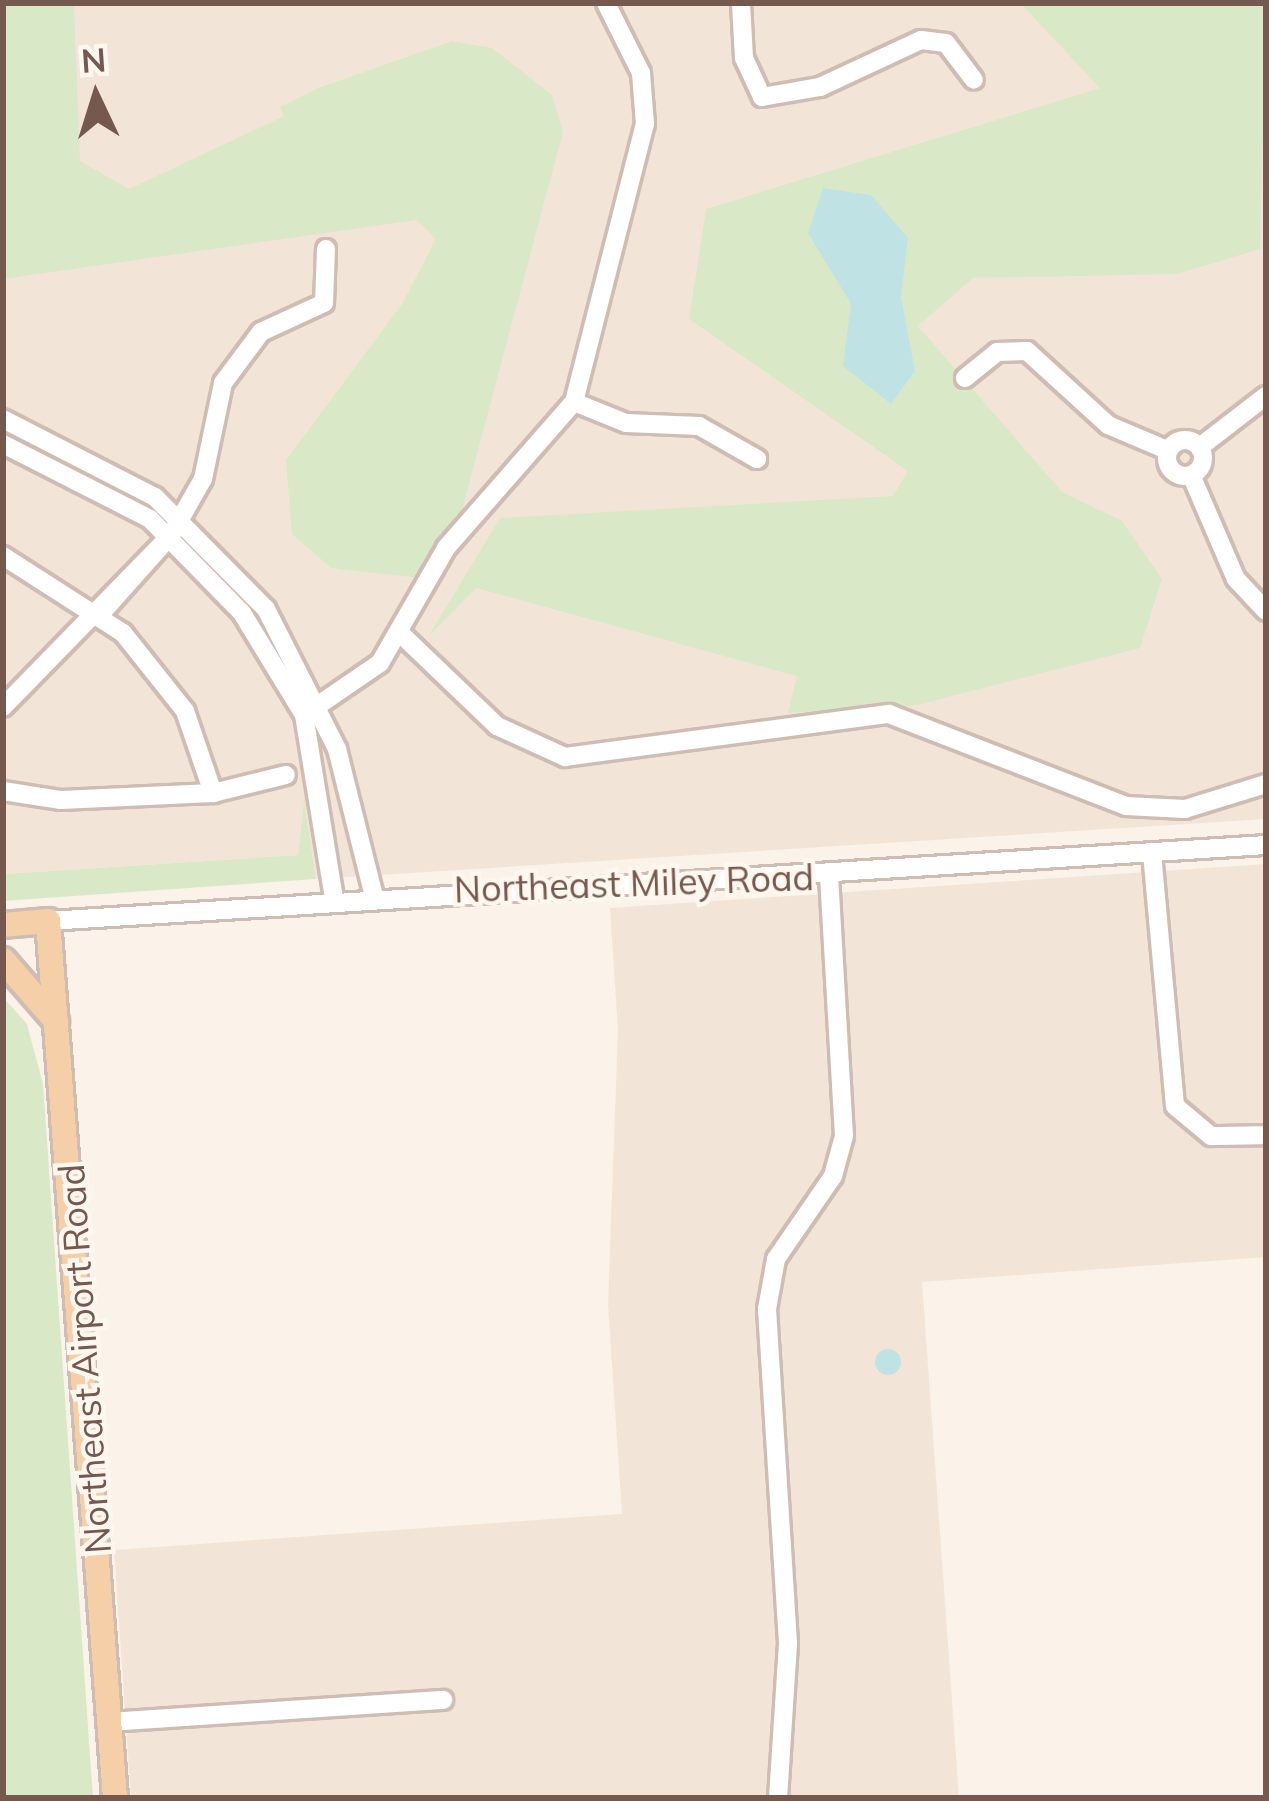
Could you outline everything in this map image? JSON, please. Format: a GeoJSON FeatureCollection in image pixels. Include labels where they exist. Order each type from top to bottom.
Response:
{"type":"FeatureCollection","features":[{"type":"Feature","properties":{"kind":"main road","name":"Northeast Miley Road"},"geometry":{"type":"LineString","coordinates":[[3,925],[48,921]]}},
{"type":"Feature","properties":{"kind":"main road","name":"Northeast Airport Road"},"geometry":{"type":"LineString","coordinates":[[48,921],[115,1798]]}},
{"type":"Feature","properties":{"kind":"main road"},"geometry":{"type":"LineString","coordinates":[[3,960],[57,1023]]}},
{"type":"Feature","properties":{"kind":"street"},"geometry":{"type":"LineString","coordinates":[[312,710],[402,635],[446,548],[574,402],[645,124],[641,73],[610,9],[633,3]]}},
{"type":"Feature","properties":{"kind":"street"},"geometry":{"type":"LineString","coordinates":[[741,3],[744,58],[762,97],[820,87],[921,40],[946,43],[974,80]]}},
{"type":"Feature","properties":{"kind":"street"},"geometry":{"type":"LineString","coordinates":[[3,707],[101,612],[176,526],[208,464],[223,383],[261,332],[324,303],[326,249]]}},
{"type":"Feature","properties":{"kind":"street"},"geometry":{"type":"LineString","coordinates":[[965,379],[997,352],[1027,351],[1108,425],[1168,450],[1201,446],[1266,396]]}},
{"type":"Feature","properties":{"kind":"street"},"geometry":{"type":"LineString","coordinates":[[574,402],[614,421],[699,426],[757,459]]}},
{"type":"Feature","properties":{"kind":"street"},"geometry":{"type":"LineString","coordinates":[[3,418],[122,474],[266,609],[312,710],[374,896]]}},
{"type":"Feature","properties":{"kind":"street"},"geometry":{"type":"LineString","coordinates":[[3,444],[83,477],[176,526]]}},
{"type":"Feature","properties":{"kind":"street"},"geometry":{"type":"LineString","coordinates":[[1201,446],[1192,477],[1236,579],[1266,611]]}},
{"type":"Feature","properties":{"kind":"street"},"geometry":{"type":"LineString","coordinates":[[1168,450],[1174,471],[1192,477]]}},
{"type":"Feature","properties":{"kind":"street"},"geometry":{"type":"LineString","coordinates":[[3,556],[101,612],[185,711],[214,793]]}},
{"type":"Feature","properties":{"kind":"street"},"geometry":{"type":"LineString","coordinates":[[402,635],[496,726],[566,757],[889,715],[1126,806],[1185,809],[1266,784]]}},
{"type":"Feature","properties":{"kind":"street"},"geometry":{"type":"LineString","coordinates":[[312,710],[334,898]]}},
{"type":"Feature","properties":{"kind":"street"},"geometry":{"type":"LineString","coordinates":[[3,791],[62,800],[214,793],[286,775]]}},
{"type":"Feature","properties":{"kind":"street","name":"Northeast Miley Road"},"geometry":{"type":"LineString","coordinates":[[48,921],[334,898],[829,874],[1266,845]]}},
{"type":"Feature","properties":{"kind":"street"},"geometry":{"type":"LineString","coordinates":[[1152,853],[1175,1106],[1211,1136],[1266,1135]]}},
{"type":"Feature","properties":{"kind":"street"},"geometry":{"type":"LineString","coordinates":[[778,1798],[788,1643],[767,1309],[776,1258],[833,1176],[844,1136],[829,874]]}},
{"type":"Feature","properties":{"kind":"street"},"geometry":{"type":"LineString","coordinates":[[110,1722],[442,1700]]}},
{"type":"Feature","properties":{"kind":"shaded area"},"geometry":{"type":"Polygon","coordinates":[[[3,3],[1266,3],[1266,819],[316,879],[304,803],[298,855],[3,874],[3,3]]]}},
{"type":"Feature","properties":{"kind":"shaded area"},"geometry":{"type":"Polygon","coordinates":[[[1266,864],[1266,1257],[922,1282],[959,1798],[131,1798],[114,1550],[622,1514],[608,1305],[618,1030],[610,908],[1266,864]]]}},
{"type":"Feature","properties":{"kind":"green space"},"geometry":{"type":"Polygon","coordinates":[[[3,3],[74,3],[80,161],[129,189],[284,116],[280,107],[316,89],[452,41],[492,48],[552,95],[563,132],[462,510],[419,578],[331,568],[292,534],[286,460],[402,304],[436,239],[417,220],[3,279],[3,3]]]}},
{"type":"Feature","properties":{"kind":"green space"},"geometry":{"type":"Polygon","coordinates":[[[1020,3],[1266,3],[1260,249],[1177,274],[973,278],[918,326],[1062,492],[1122,521],[1162,579],[1140,648],[917,705],[788,713],[797,676],[476,588],[428,637],[500,518],[893,496],[908,471],[689,319],[706,209],[1100,88],[1020,3]]]}},
{"type":"Feature","properties":{"kind":"green space"},"geometry":{"type":"Polygon","coordinates":[[[304,800],[316,879],[3,901],[3,874],[298,855],[304,800]]]}},
{"type":"Feature","properties":{"kind":"green space"},"geometry":{"type":"Polygon","coordinates":[[[3,997],[27,1024],[43,1084],[93,1798],[3,1798],[3,997]]]}},
{"type":"Feature","properties":{"kind":"water"},"geometry":{"type":"Polygon","coordinates":[[[823,188],[871,195],[908,238],[901,297],[915,371],[891,404],[843,366],[851,304],[808,233],[823,188]]]}},
{"type":"Feature","properties":{"kind":"water"},"geometry":{"type":"Polygon","coordinates":[[[888,1349],[901,1362],[888,1375],[875,1362],[888,1349]]]}}]}
